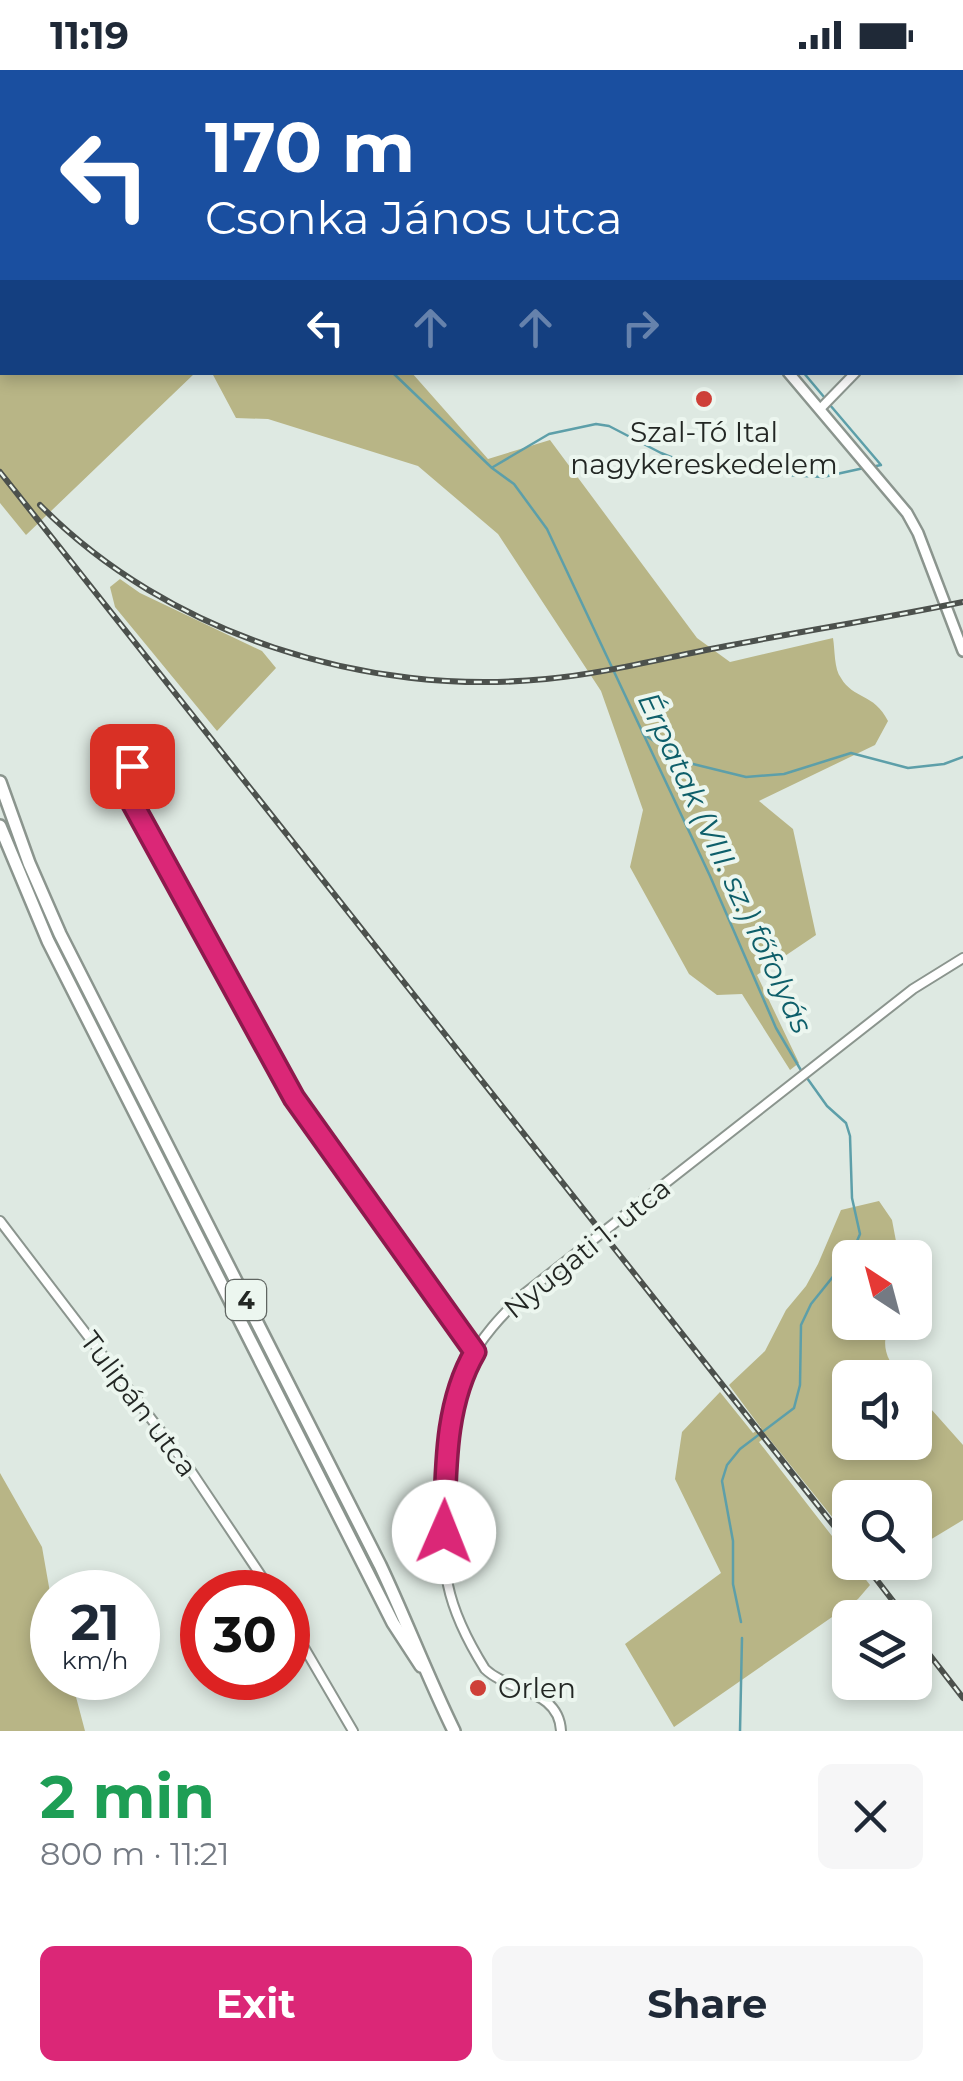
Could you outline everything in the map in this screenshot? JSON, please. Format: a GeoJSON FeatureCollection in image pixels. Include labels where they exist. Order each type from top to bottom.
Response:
{"type":"FeatureCollection","features":[{"type":"Feature","properties":{"kind":"main road","name":"4"},"geometry":{"type":"LineString","coordinates":[[0,782],[60,934],[380,1564],[454,1731]]}},
{"type":"Feature","properties":{"kind":"main road","name":"4"},"geometry":{"type":"LineString","coordinates":[[0,826],[48,942],[219,1282],[393,1623],[411,1656],[424,1669]]}},
{"type":"Feature","properties":{"kind":"street"},"geometry":{"type":"LineString","coordinates":[[791,375],[912,521],[963,651]]}},
{"type":"Feature","properties":{"kind":"street"},"geometry":{"type":"LineString","coordinates":[[820,410],[853,375]]}},
{"type":"Feature","properties":{"kind":"street"},"geometry":{"type":"LineString","coordinates":[[135,807],[154,793],[156,783],[148,768],[132,766],[124,776],[124,788],[294,1098],[475,1352]]}},
{"type":"Feature","properties":{"kind":"street","name":"Nyugati 1. utca"},"geometry":{"type":"LineString","coordinates":[[561,1731],[558,1718],[540,1696],[495,1678],[485,1669],[449,1590],[444,1532],[446,1469],[454,1404],[475,1352],[524,1294],[913,989],[961,960]]}},
{"type":"Feature","properties":{"kind":"street","name":"Tulipán utca"},"geometry":{"type":"LineString","coordinates":[[0,1220],[191,1471],[257,1570]]}},
{"type":"Feature","properties":{"kind":"street"},"geometry":{"type":"LineString","coordinates":[[310,1658],[353,1731]]}},
{"type":"Feature","properties":{"kind":"shaded area"},"geometry":{"type":"Polygon","coordinates":[[[0,375],[193,375],[26,535],[0,503],[0,375]]]}},
{"type":"Feature","properties":{"kind":"shaded area"},"geometry":{"type":"Polygon","coordinates":[[[213,375],[414,375],[488,459],[550,440],[697,638],[730,662],[833,638],[841,678],[851,690],[876,705],[888,721],[875,745],[759,801],[793,829],[816,935],[757,975],[799,1063],[790,1070],[742,994],[717,995],[689,974],[630,867],[643,810],[601,691],[498,534],[418,466],[268,419],[236,418],[213,375]]]}},
{"type":"Feature","properties":{"kind":"shaded area"},"geometry":{"type":"Polygon","coordinates":[[[120,579],[140,593],[262,651],[276,668],[217,731],[115,607],[110,587],[120,579]]]}},
{"type":"Feature","properties":{"kind":"shaded area"},"geometry":{"type":"Polygon","coordinates":[[[879,1201],[892,1220],[896,1240],[832,1240],[832,1340],[885,1340],[890,1360],[832,1360],[832,1460],[932,1460],[932,1410],[963,1445],[963,1520],[932,1539],[932,1480],[832,1480],[832,1517],[767,1436],[759,1442],[832,1536],[832,1580],[866,1580],[870,1585],[857,1600],[832,1600],[832,1617],[674,1727],[625,1644],[721,1573],[675,1479],[682,1432],[720,1392],[753,1433],[761,1428],[729,1385],[765,1351],[786,1310],[818,1264],[841,1210],[879,1201]]]}},
{"type":"Feature","properties":{"kind":"shaded area"},"geometry":{"type":"Polygon","coordinates":[[[0,1473],[42,1547],[46,1570],[30,1570],[30,1700],[77,1700],[85,1731],[0,1731],[0,1473]]]}},
{"type":"Feature","properties":{"kind":"waterway","name":"Érpatak (VIII. sz.) főfolyás"},"geometry":{"type":"LineString","coordinates":[[395,375],[492,468],[514,484],[547,529],[710,876],[776,1028],[802,1072]]}},
{"type":"Feature","properties":{"kind":"waterway"},"geometry":{"type":"LineString","coordinates":[[806,375],[824,397]]}},
{"type":"Feature","properties":{"kind":"waterway"},"geometry":{"type":"LineString","coordinates":[[830,405],[881,465],[876,466]]}},
{"type":"Feature","properties":{"kind":"waterway"},"geometry":{"type":"LineString","coordinates":[[493,467],[549,434],[596,424],[609,426],[706,471],[823,477],[864,468]]}},
{"type":"Feature","properties":{"kind":"waterway"},"geometry":{"type":"LineString","coordinates":[[643,734],[689,763],[746,777],[784,774],[851,753],[908,768],[944,764],[963,757]]}},
{"type":"Feature","properties":{"kind":"waterway","name":"Érpatak (VIII. sz.) főfolyás"},"geometry":{"type":"LineString","coordinates":[[741,1622],[722,1481],[727,1465],[740,1449],[794,1408],[800,1385],[801,1325],[811,1304],[852,1253],[860,1234],[852,1198],[846,1123],[827,1106],[807,1078]]}},
{"type":"Feature","properties":{"kind":"waterway","name":"Érpatak (VIII. sz.) főfolyás"},"geometry":{"type":"LineString","coordinates":[[740,1731],[742,1638]]}},
{"type":"Feature","properties":{"kind":"railway"},"geometry":{"type":"LineString","coordinates":[[0,472],[832,1523]]}},
{"type":"Feature","properties":{"kind":"railway"},"geometry":{"type":"LineString","coordinates":[[40,505],[91,551],[148,590],[209,622],[274,648],[341,666],[409,678],[478,682],[570,676],[963,602]]}},
{"type":"Feature","properties":{"kind":"railway"},"geometry":{"type":"LineString","coordinates":[[877,1580],[892,1600]]}},
{"type":"Feature","properties":{"kind":"railway"},"geometry":{"type":"LineString","coordinates":[[932,1658],[963,1698]]}},
{"type":"Feature","properties":{"kind":"place","name":"Szal-Tó Ital nagykereskedelem"},"geometry":{"type":"Point","coordinates":[704,399]}},
{"type":"Feature","properties":{"kind":"place","name":"Orlen"},"geometry":{"type":"Point","coordinates":[478,1688]}},
{"type":"Feature","properties":{"kind":"route"},"geometry":{"type":"LineString","coordinates":[[132,766],[124,776],[124,788],[294,1098],[475,1352],[454,1404],[444,1532]]}}]}
